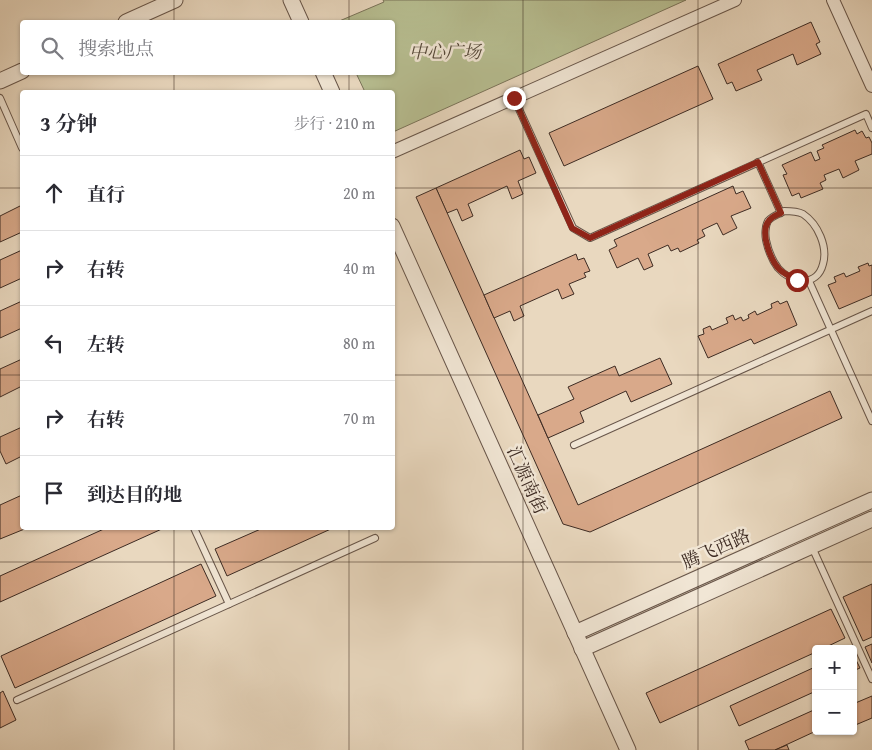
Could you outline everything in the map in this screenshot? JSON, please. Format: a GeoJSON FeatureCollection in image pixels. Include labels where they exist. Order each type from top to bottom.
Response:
{"type":"FeatureCollection","features":[{"type":"Feature","properties":{"kind":"street"},"geometry":{"type":"LineString","coordinates":[[130,20],[175,0]]}},
{"type":"Feature","properties":{"kind":"street"},"geometry":{"type":"LineString","coordinates":[[291,0],[300,20]]}},
{"type":"Feature","properties":{"kind":"street"},"geometry":{"type":"LineString","coordinates":[[395,151],[735,0]]}},
{"type":"Feature","properties":{"kind":"street"},"geometry":{"type":"LineString","coordinates":[[833,0],[872,86]]}},
{"type":"Feature","properties":{"kind":"street"},"geometry":{"type":"LineString","coordinates":[[0,81],[20,72]]}},
{"type":"Feature","properties":{"kind":"street"},"geometry":{"type":"LineString","coordinates":[[324,75],[331,90]]}},
{"type":"Feature","properties":{"kind":"street","name":"汇源南街"},"geometry":{"type":"LineString","coordinates":[[395,233],[628,750]]}},
{"type":"Feature","properties":{"kind":"street","name":"腾飞西路"},"geometry":{"type":"LineString","coordinates":[[575,633],[872,500]]}},
{"type":"Feature","properties":{"kind":"street","name":"腾飞西路"},"geometry":{"type":"LineString","coordinates":[[582,649],[872,519]]}},
{"type":"Feature","properties":{"kind":"lane"},"geometry":{"type":"LineString","coordinates":[[0,98],[20,143]]}},
{"type":"Feature","properties":{"kind":"lane"},"geometry":{"type":"LineString","coordinates":[[514,98],[572,228],[590,238],[866,114],[872,128]]}},
{"type":"Feature","properties":{"kind":"lane"},"geometry":{"type":"LineString","coordinates":[[758,162],[781,213]]}},
{"type":"Feature","properties":{"kind":"lane"},"geometry":{"type":"LineString","coordinates":[[784,211],[802,214],[813,223],[821,238],[825,250],[823,265],[817,277],[809,281],[797,280],[788,276],[772,259],[765,235],[767,222],[784,211]]}},
{"type":"Feature","properties":{"kind":"lane"},"geometry":{"type":"LineString","coordinates":[[809,281],[872,421]]}},
{"type":"Feature","properties":{"kind":"lane"},"geometry":{"type":"LineString","coordinates":[[574,445],[872,311]]}},
{"type":"Feature","properties":{"kind":"lane"},"geometry":{"type":"LineString","coordinates":[[195,530],[229,604]]}},
{"type":"Feature","properties":{"kind":"lane"},"geometry":{"type":"LineString","coordinates":[[17,700],[375,538]]}},
{"type":"Feature","properties":{"kind":"lane"},"geometry":{"type":"LineString","coordinates":[[811,546],[872,679]]}},
{"type":"Feature","properties":{"kind":"green space","name":"中心广场"},"geometry":{"type":"Polygon","coordinates":[[[383,0],[686,0],[395,131],[395,90],[364,90],[357,75],[395,75],[395,20],[342,20],[384,2],[383,0]]]}},
{"type":"Feature","properties":{"kind":"building"},"geometry":{"type":"Polygon","coordinates":[[[811,22],[820,42],[816,44],[821,54],[797,65],[793,54],[757,70],[762,80],[736,91],[732,82],[727,84],[718,64],[811,22]]]}},
{"type":"Feature","properties":{"kind":"building"},"geometry":{"type":"Polygon","coordinates":[[[698,66],[713,99],[564,166],[549,133],[698,66]]]}},
{"type":"Feature","properties":{"kind":"building"},"geometry":{"type":"Polygon","coordinates":[[[855,130],[857,134],[862,131],[866,138],[869,137],[872,143],[872,154],[855,161],[859,170],[843,178],[839,169],[824,175],[826,180],[820,183],[823,189],[801,198],[799,193],[792,196],[783,175],[787,174],[782,165],[811,152],[815,161],[820,159],[817,151],[824,148],[822,145],[855,130]]]}},
{"type":"Feature","properties":{"kind":"building"},"geometry":{"type":"Polygon","coordinates":[[[520,150],[524,159],[529,157],[536,173],[518,181],[523,194],[512,199],[507,186],[468,204],[473,216],[462,221],[457,209],[447,213],[436,188],[520,150]]]}},
{"type":"Feature","properties":{"kind":"building"},"geometry":{"type":"Polygon","coordinates":[[[733,186],[736,194],[743,191],[751,208],[731,216],[737,228],[723,235],[717,223],[702,230],[705,236],[697,240],[699,243],[680,252],[678,248],[671,251],[668,245],[648,254],[653,266],[644,270],[638,258],[617,268],[609,250],[617,246],[614,240],[733,186]]]}},
{"type":"Feature","properties":{"kind":"building"},"geometry":{"type":"Polygon","coordinates":[[[436,188],[578,505],[830,391],[842,418],[590,532],[563,524],[416,197],[436,188]]]}},
{"type":"Feature","properties":{"kind":"building"},"geometry":{"type":"Polygon","coordinates":[[[20,206],[20,233],[0,242],[0,216],[20,206]]]}},
{"type":"Feature","properties":{"kind":"building"},"geometry":{"type":"Polygon","coordinates":[[[20,251],[20,279],[0,288],[0,260],[20,251]]]}},
{"type":"Feature","properties":{"kind":"building"},"geometry":{"type":"Polygon","coordinates":[[[576,254],[578,260],[584,258],[590,271],[584,273],[586,277],[569,284],[574,294],[562,299],[558,289],[520,306],[524,316],[514,321],[510,311],[494,318],[484,295],[576,254]]]}},
{"type":"Feature","properties":{"kind":"building"},"geometry":{"type":"Polygon","coordinates":[[[868,263],[869,266],[872,265],[872,295],[839,309],[828,285],[836,282],[834,277],[844,273],[846,277],[860,271],[858,267],[868,263]]]}},
{"type":"Feature","properties":{"kind":"building"},"geometry":{"type":"Polygon","coordinates":[[[778,301],[780,304],[787,301],[797,325],[754,344],[751,339],[708,358],[698,336],[704,334],[703,329],[710,326],[712,330],[728,323],[726,318],[733,315],[735,320],[741,317],[743,321],[749,318],[748,315],[755,311],[757,315],[772,308],[771,304],[778,301]]]}},
{"type":"Feature","properties":{"kind":"building"},"geometry":{"type":"Polygon","coordinates":[[[20,302],[20,329],[0,338],[0,311],[20,302]]]}},
{"type":"Feature","properties":{"kind":"building"},"geometry":{"type":"Polygon","coordinates":[[[660,358],[672,384],[631,402],[626,391],[580,412],[584,422],[548,438],[538,415],[574,399],[568,387],[615,366],[619,376],[660,358]]]}},
{"type":"Feature","properties":{"kind":"building"},"geometry":{"type":"Polygon","coordinates":[[[20,360],[20,387],[0,397],[0,369],[20,360]]]}},
{"type":"Feature","properties":{"kind":"building"},"geometry":{"type":"Polygon","coordinates":[[[20,428],[20,457],[6,464],[0,451],[0,437],[20,428]]]}},
{"type":"Feature","properties":{"kind":"building"},"geometry":{"type":"Polygon","coordinates":[[[20,496],[20,530],[22,530],[0,539],[0,505],[20,496]]]}},
{"type":"Feature","properties":{"kind":"building"},"geometry":{"type":"Polygon","coordinates":[[[102,530],[160,530],[0,602],[0,576],[102,530]]]}},
{"type":"Feature","properties":{"kind":"building"},"geometry":{"type":"Polygon","coordinates":[[[258,530],[329,530],[227,576],[215,549],[258,530]]]}},
{"type":"Feature","properties":{"kind":"building"},"geometry":{"type":"Polygon","coordinates":[[[201,564],[216,596],[15,688],[1,656],[201,564]]]}},
{"type":"Feature","properties":{"kind":"building"},"geometry":{"type":"Polygon","coordinates":[[[872,584],[872,637],[863,641],[843,597],[872,584]]]}},
{"type":"Feature","properties":{"kind":"building"},"geometry":{"type":"Polygon","coordinates":[[[831,609],[845,638],[830,645],[812,645],[812,654],[660,723],[646,693],[831,609]]]}},
{"type":"Feature","properties":{"kind":"building"},"geometry":{"type":"Polygon","coordinates":[[[872,644],[872,663],[865,647],[872,644]]]}},
{"type":"Feature","properties":{"kind":"building"},"geometry":{"type":"Polygon","coordinates":[[[812,668],[812,693],[739,726],[730,706],[812,668]]]}},
{"type":"Feature","properties":{"kind":"building"},"geometry":{"type":"Polygon","coordinates":[[[3,691],[16,720],[0,728],[0,693],[3,691]]]}},
{"type":"Feature","properties":{"kind":"building"},"geometry":{"type":"Polygon","coordinates":[[[872,696],[872,718],[857,724],[857,702],[872,696]]]}},
{"type":"Feature","properties":{"kind":"building"},"geometry":{"type":"Polygon","coordinates":[[[812,711],[812,733],[775,750],[749,750],[745,741],[812,711]]]}},
{"type":"Feature","properties":{"kind":"building"},"geometry":{"type":"Polygon","coordinates":[[[787,745],[789,750],[775,750],[787,745]]]}},
{"type":"Feature","properties":{"kind":"route"},"geometry":{"type":"LineString","coordinates":[[514,98],[572,228],[590,238],[758,162],[781,213],[767,222],[765,235],[768,247],[772,259],[779,268],[788,276],[797,280]]}}]}
